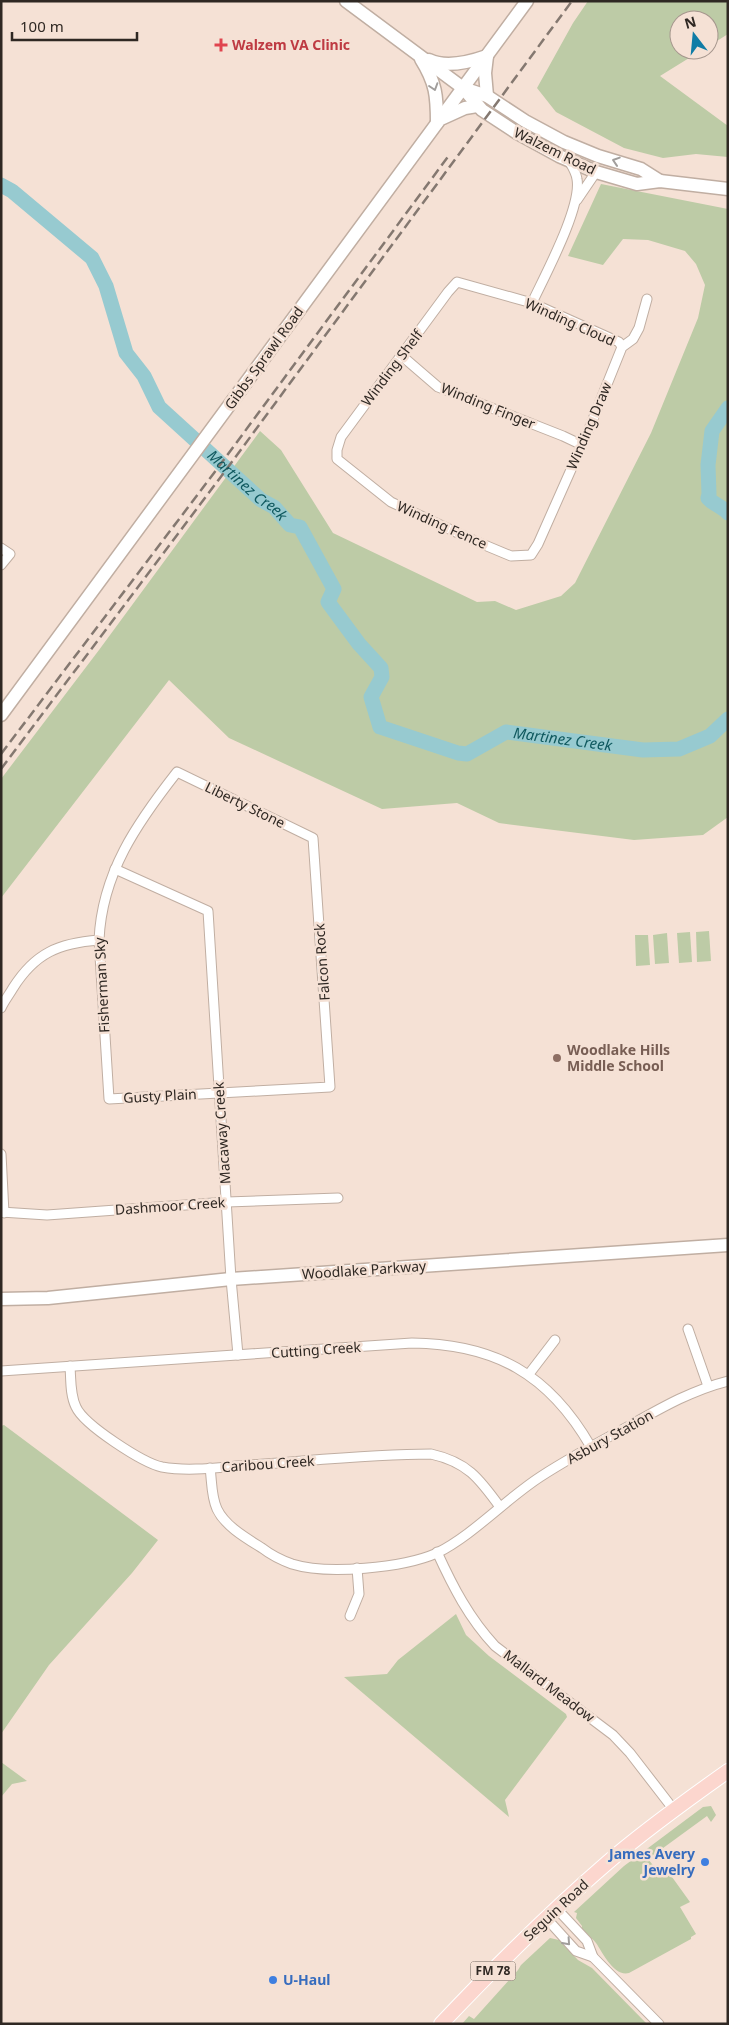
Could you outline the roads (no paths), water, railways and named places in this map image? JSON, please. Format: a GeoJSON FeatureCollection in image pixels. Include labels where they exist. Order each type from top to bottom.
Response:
{"type":"FeatureCollection","features":[{"type":"Feature","properties":{"kind":"main road","name":"Walzem Road"},"geometry":{"type":"LineString","coordinates":[[346,1],[463,88],[477,106],[517,133],[569,161],[596,172],[637,184],[660,181],[728,189]]}},
{"type":"Feature","properties":{"kind":"main road","name":"Gibbs Sprawl Road"},"geometry":{"type":"LineString","coordinates":[[1,715],[5,701],[223,415],[527,1]]}},
{"type":"Feature","properties":{"kind":"main road"},"geometry":{"type":"LineString","coordinates":[[419,55],[434,62],[454,63],[476,60],[487,56],[485,73],[487,96]]}},
{"type":"Feature","properties":{"kind":"main road"},"geometry":{"type":"LineString","coordinates":[[419,55],[428,69],[437,93],[437,123],[465,108],[477,106]]}},
{"type":"Feature","properties":{"kind":"main road","name":"Walzem Road"},"geometry":{"type":"LineString","coordinates":[[463,88],[487,96],[547,133],[598,156],[641,169],[660,181]]}},
{"type":"Feature","properties":{"kind":"main road","name":"Woodlake Parkway"},"geometry":{"type":"LineString","coordinates":[[1,1299],[48,1298],[231,1280],[728,1245]]}},
{"type":"Feature","properties":{"kind":"main road","name":"Seguin Road"},"geometry":{"type":"LineString","coordinates":[[441,2024],[546,1919],[608,1863],[674,1810],[728,1771]]}},
{"type":"Feature","properties":{"kind":"street"},"geometry":{"type":"LineString","coordinates":[[569,161],[577,179],[574,204]]}},
{"type":"Feature","properties":{"kind":"street"},"geometry":{"type":"LineString","coordinates":[[532,303],[574,204],[596,172]]}},
{"type":"Feature","properties":{"kind":"street","name":"Winding Cloud"},"geometry":{"type":"LineString","coordinates":[[457,282],[532,303],[619,342],[622,347]]}},
{"type":"Feature","properties":{"kind":"street","name":"Winding Shelf"},"geometry":{"type":"LineString","coordinates":[[337,459],[340,437],[457,282]]}},
{"type":"Feature","properties":{"kind":"street","name":"Winding Draw"},"geometry":{"type":"LineString","coordinates":[[531,555],[538,544],[582,445],[622,347],[637,334],[647,299]]}},
{"type":"Feature","properties":{"kind":"street","name":"Winding Finger"},"geometry":{"type":"LineString","coordinates":[[402,356],[438,388],[582,445]]}},
{"type":"Feature","properties":{"kind":"street","name":"Winding Fence"},"geometry":{"type":"LineString","coordinates":[[337,459],[391,502],[475,542],[511,556],[531,555]]}},
{"type":"Feature","properties":{"kind":"street"},"geometry":{"type":"LineString","coordinates":[[1,548],[10,554],[1,565]]}},
{"type":"Feature","properties":{"kind":"street","name":"Liberty Stone"},"geometry":{"type":"LineString","coordinates":[[176,772],[313,838]]}},
{"type":"Feature","properties":{"kind":"street","name":"Fisherman Sky"},"geometry":{"type":"LineString","coordinates":[[108,1099],[99,922],[115,868],[135,828],[176,772]]}},
{"type":"Feature","properties":{"kind":"street","name":"Falcon Rock"},"geometry":{"type":"LineString","coordinates":[[313,838],[330,1087]]}},
{"type":"Feature","properties":{"kind":"street","name":"Macaway Creek"},"geometry":{"type":"LineString","coordinates":[[115,868],[208,911],[231,1280],[238,1355]]}},
{"type":"Feature","properties":{"kind":"street"},"geometry":{"type":"LineString","coordinates":[[1,1008],[19,978],[37,960],[55,948],[74,942],[99,940]]}},
{"type":"Feature","properties":{"kind":"street","name":"Gusty Plain"},"geometry":{"type":"LineString","coordinates":[[108,1099],[330,1087]]}},
{"type":"Feature","properties":{"kind":"street"},"geometry":{"type":"LineString","coordinates":[[1,1154],[3,1212]]}},
{"type":"Feature","properties":{"kind":"street","name":"Dashmoor Creek"},"geometry":{"type":"LineString","coordinates":[[3,1212],[47,1215],[227,1202],[338,1198]]}},
{"type":"Feature","properties":{"kind":"street"},"geometry":{"type":"LineString","coordinates":[[688,1329],[708,1386]]}},
{"type":"Feature","properties":{"kind":"street"},"geometry":{"type":"LineString","coordinates":[[529,1374],[555,1340]]}},
{"type":"Feature","properties":{"kind":"street","name":"Cutting Creek"},"geometry":{"type":"LineString","coordinates":[[1,1371],[412,1343],[436,1343],[482,1352],[529,1374],[566,1409],[591,1447]]}},
{"type":"Feature","properties":{"kind":"street","name":"Caribou Creek"},"geometry":{"type":"LineString","coordinates":[[70,1366],[73,1399],[77,1410],[84,1418],[133,1455],[146,1462],[162,1467],[210,1468],[431,1454],[457,1462],[470,1470],[481,1480],[500,1507]]}},
{"type":"Feature","properties":{"kind":"street","name":"Asbury Station"},"geometry":{"type":"LineString","coordinates":[[210,1468],[217,1510],[244,1537],[272,1555],[293,1564],[313,1568],[357,1568],[392,1565],[417,1560],[437,1552],[456,1541],[539,1478],[591,1447],[685,1395],[728,1381]]}},
{"type":"Feature","properties":{"kind":"street","name":"Mallard Meadow"},"geometry":{"type":"LineString","coordinates":[[437,1552],[457,1595],[482,1632],[495,1646],[613,1735],[630,1753],[674,1810]]}},
{"type":"Feature","properties":{"kind":"street"},"geometry":{"type":"LineString","coordinates":[[350,1616],[359,1594],[357,1568]]}},
{"type":"Feature","properties":{"kind":"street"},"geometry":{"type":"LineString","coordinates":[[557,1909],[587,1941],[593,1957],[659,2024]]}},
{"type":"Feature","properties":{"kind":"street"},"geometry":{"type":"LineString","coordinates":[[546,1919],[576,1951],[593,1957]]}},
{"type":"Feature","properties":{"kind":"waterway","name":"Martinez Creek"},"geometry":{"type":"LineString","coordinates":[[1,185],[12,191],[92,258],[106,286],[126,353],[144,376],[159,407],[261,500],[274,507],[290,525],[300,527],[334,589],[328,602],[359,644],[381,668],[382,677],[371,697],[380,727],[458,753],[467,754],[506,732],[643,750],[679,749],[710,736],[728,719]]}},
{"type":"Feature","properties":{"kind":"waterway","name":"Martinez Creek"},"geometry":{"type":"LineString","coordinates":[[728,408],[712,431],[708,465],[708,498],[728,513]]}},
{"type":"Feature","properties":{"kind":"railway"},"geometry":{"type":"LineString","coordinates":[[1,769],[220,478],[572,1]]}},
{"type":"Feature","properties":{"kind":"railway"},"geometry":{"type":"LineString","coordinates":[[1,754],[214,473],[450,154]]}},
{"type":"Feature","properties":{"kind":"place","name":"Walzem VA Clinic"},"geometry":{"type":"Point","coordinates":[221,45]}},
{"type":"Feature","properties":{"kind":"place","name":"Woodlake Hills Middle School"},"geometry":{"type":"Point","coordinates":[557,1058]}},
{"type":"Feature","properties":{"kind":"place","name":"James Avery Jewelry"},"geometry":{"type":"Point","coordinates":[705,1862]}},
{"type":"Feature","properties":{"kind":"place","name":"U-Haul"},"geometry":{"type":"Point","coordinates":[273,1980]}}]}
